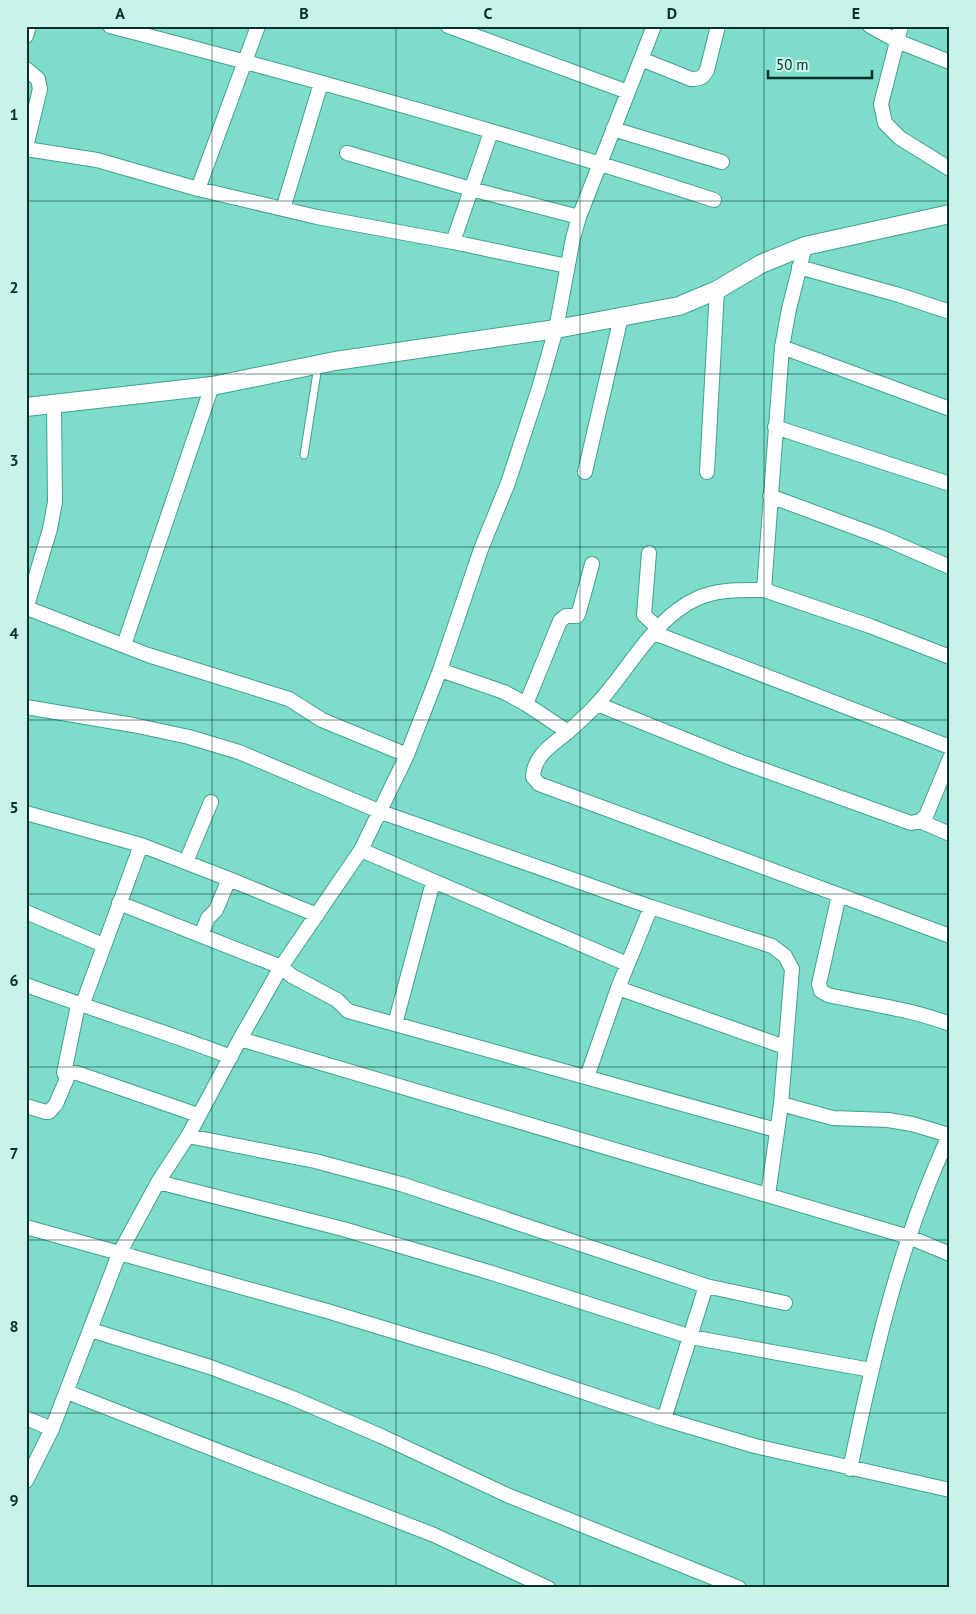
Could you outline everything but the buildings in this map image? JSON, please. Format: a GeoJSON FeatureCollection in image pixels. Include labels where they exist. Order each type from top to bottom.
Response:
{"type":"FeatureCollection","features":[{"type":"Feature","properties":{"kind":"street"},"geometry":{"type":"LineString","coordinates":[[26,36],[29,26]]}},
{"type":"Feature","properties":{"kind":"street"},"geometry":{"type":"LineString","coordinates":[[110,26],[321,83],[600,163],[714,200]]}},
{"type":"Feature","properties":{"kind":"street"},"geometry":{"type":"LineString","coordinates":[[198,189],[258,26]]}},
{"type":"Feature","properties":{"kind":"street"},"geometry":{"type":"LineString","coordinates":[[448,26],[628,92]]}},
{"type":"Feature","properties":{"kind":"street"},"geometry":{"type":"LineString","coordinates":[[26,1481],[52,1429],[119,1254],[158,1182],[188,1136],[281,967],[361,850],[407,755],[508,483],[539,388],[556,329],[567,266],[579,217],[654,26]]}},
{"type":"Feature","properties":{"kind":"street"},"geometry":{"type":"LineString","coordinates":[[641,59],[691,79],[698,79],[707,70],[718,26]]}},
{"type":"Feature","properties":{"kind":"street"},"geometry":{"type":"LineString","coordinates":[[870,26],[897,41],[950,62]]}},
{"type":"Feature","properties":{"kind":"street"},"geometry":{"type":"LineString","coordinates":[[901,26],[881,104],[885,123],[900,138],[950,169]]}},
{"type":"Feature","properties":{"kind":"street"},"geometry":{"type":"LineString","coordinates":[[26,69],[40,89],[26,148],[97,160],[198,189],[317,217],[453,242],[567,266]]}},
{"type":"Feature","properties":{"kind":"street"},"geometry":{"type":"LineString","coordinates":[[283,208],[321,83]]}},
{"type":"Feature","properties":{"kind":"street"},"geometry":{"type":"LineString","coordinates":[[613,129],[722,162]]}},
{"type":"Feature","properties":{"kind":"street"},"geometry":{"type":"LineString","coordinates":[[453,242],[491,132]]}},
{"type":"Feature","properties":{"kind":"street"},"geometry":{"type":"LineString","coordinates":[[347,152],[471,189],[579,217]]}},
{"type":"Feature","properties":{"kind":"street"},"geometry":{"type":"LineString","coordinates":[[26,407],[212,386],[318,365],[556,329],[679,306],[717,290],[761,264],[805,246],[945,215]]}},
{"type":"Feature","properties":{"kind":"street"},"geometry":{"type":"LineString","coordinates":[[764,590],[782,347],[789,309],[805,246]]}},
{"type":"Feature","properties":{"kind":"street"},"geometry":{"type":"LineString","coordinates":[[800,267],[899,295],[950,312]]}},
{"type":"Feature","properties":{"kind":"street"},"geometry":{"type":"LineString","coordinates":[[707,472],[717,290]]}},
{"type":"Feature","properties":{"kind":"street"},"geometry":{"type":"LineString","coordinates":[[585,472],[621,317]]}},
{"type":"Feature","properties":{"kind":"street"},"geometry":{"type":"LineString","coordinates":[[782,347],[950,409]]}},
{"type":"Feature","properties":{"kind":"street"},"geometry":{"type":"LineString","coordinates":[[124,645],[212,386]]}},
{"type":"Feature","properties":{"kind":"street"},"geometry":{"type":"LineString","coordinates":[[54,403],[55,502],[50,530],[27,608],[194,670],[288,698],[322,720],[407,755]]}},
{"type":"Feature","properties":{"kind":"street"},"geometry":{"type":"LineString","coordinates":[[775,427],[950,484]]}},
{"type":"Feature","properties":{"kind":"street"},"geometry":{"type":"LineString","coordinates":[[770,496],[882,538],[950,567]]}},
{"type":"Feature","properties":{"kind":"street"},"geometry":{"type":"LineString","coordinates":[[649,553],[643,610],[647,620],[657,631],[950,747]]}},
{"type":"Feature","properties":{"kind":"street"},"geometry":{"type":"LineString","coordinates":[[526,704],[560,621],[566,616],[577,616],[579,612],[592,564]]}},
{"type":"Feature","properties":{"kind":"street"},"geometry":{"type":"LineString","coordinates":[[950,657],[870,626],[764,590],[726,590],[696,599],[673,614],[597,704],[568,732],[553,743],[538,759],[533,768],[533,777],[539,784],[950,936]]}},
{"type":"Feature","properties":{"kind":"street"},"geometry":{"type":"LineString","coordinates":[[440,670],[504,692],[568,732]]}},
{"type":"Feature","properties":{"kind":"street"},"geometry":{"type":"LineString","coordinates":[[597,704],[736,760],[911,823],[920,821],[926,816],[950,758]]}},
{"type":"Feature","properties":{"kind":"street"},"geometry":{"type":"LineString","coordinates":[[26,707],[133,725],[189,737],[240,752],[380,812],[651,907],[772,946],[785,956],[792,969],[781,1104],[768,1195]]}},
{"type":"Feature","properties":{"kind":"street"},"geometry":{"type":"LineString","coordinates":[[186,862],[211,802]]}},
{"type":"Feature","properties":{"kind":"street"},"geometry":{"type":"LineString","coordinates":[[26,813],[141,845],[317,916]]}},
{"type":"Feature","properties":{"kind":"street"},"geometry":{"type":"LineString","coordinates":[[920,821],[950,834]]}},
{"type":"Feature","properties":{"kind":"street"},"geometry":{"type":"LineString","coordinates":[[82,1006],[141,845]]}},
{"type":"Feature","properties":{"kind":"street"},"geometry":{"type":"LineString","coordinates":[[361,850],[627,964]]}},
{"type":"Feature","properties":{"kind":"street"},"geometry":{"type":"LineString","coordinates":[[201,935],[206,922],[216,910],[229,879]]}},
{"type":"Feature","properties":{"kind":"street"},"geometry":{"type":"LineString","coordinates":[[395,1024],[433,882]]}},
{"type":"Feature","properties":{"kind":"street"},"geometry":{"type":"LineString","coordinates":[[840,895],[819,984],[821,991],[828,995],[934,1018],[950,1024]]}},
{"type":"Feature","properties":{"kind":"street"},"geometry":{"type":"LineString","coordinates":[[119,903],[281,967],[292,976],[337,1000],[348,1011],[776,1130]]}},
{"type":"Feature","properties":{"kind":"street"},"geometry":{"type":"LineString","coordinates":[[587,1077],[627,964],[651,907]]}},
{"type":"Feature","properties":{"kind":"street"},"geometry":{"type":"LineString","coordinates":[[26,912],[103,945]]}},
{"type":"Feature","properties":{"kind":"street"},"geometry":{"type":"LineString","coordinates":[[26,985],[82,1006],[179,1036],[231,1057]]}},
{"type":"Feature","properties":{"kind":"street"},"geometry":{"type":"LineString","coordinates":[[618,988],[785,1048]]}},
{"type":"Feature","properties":{"kind":"street"},"geometry":{"type":"LineString","coordinates":[[64,1073],[78,1005],[82,1006]]}},
{"type":"Feature","properties":{"kind":"street"},"geometry":{"type":"LineString","coordinates":[[240,1039],[909,1237],[950,1254]]}},
{"type":"Feature","properties":{"kind":"street"},"geometry":{"type":"LineString","coordinates":[[26,1106],[49,1112],[56,1104],[68,1076],[71,1073],[77,1073],[198,1115]]}},
{"type":"Feature","properties":{"kind":"street"},"geometry":{"type":"LineString","coordinates":[[781,1104],[833,1118],[888,1120],[949,1134],[945,1156],[924,1191],[886,1309],[850,1468]]}},
{"type":"Feature","properties":{"kind":"street"},"geometry":{"type":"LineString","coordinates":[[188,1136],[315,1161],[402,1184],[706,1286],[785,1303]]}},
{"type":"Feature","properties":{"kind":"street"},"geometry":{"type":"LineString","coordinates":[[158,1182],[343,1229],[492,1273],[691,1337],[871,1370]]}},
{"type":"Feature","properties":{"kind":"street"},"geometry":{"type":"LineString","coordinates":[[26,1227],[328,1311],[491,1361],[664,1419],[755,1446],[950,1490]]}},
{"type":"Feature","properties":{"kind":"street"},"geometry":{"type":"LineString","coordinates":[[664,1419],[706,1286]]}},
{"type":"Feature","properties":{"kind":"street"},"geometry":{"type":"LineString","coordinates":[[91,1330],[210,1367],[290,1397],[381,1436],[507,1495],[739,1588]]}},
{"type":"Feature","properties":{"kind":"street"},"geometry":{"type":"LineString","coordinates":[[67,1392],[434,1534],[548,1588]]}},
{"type":"Feature","properties":{"kind":"street"},"geometry":{"type":"LineString","coordinates":[[26,1418],[52,1429]]}},
{"type":"Feature","properties":{"kind":"lane"},"geometry":{"type":"LineString","coordinates":[[304,455],[318,365]]}}]}
